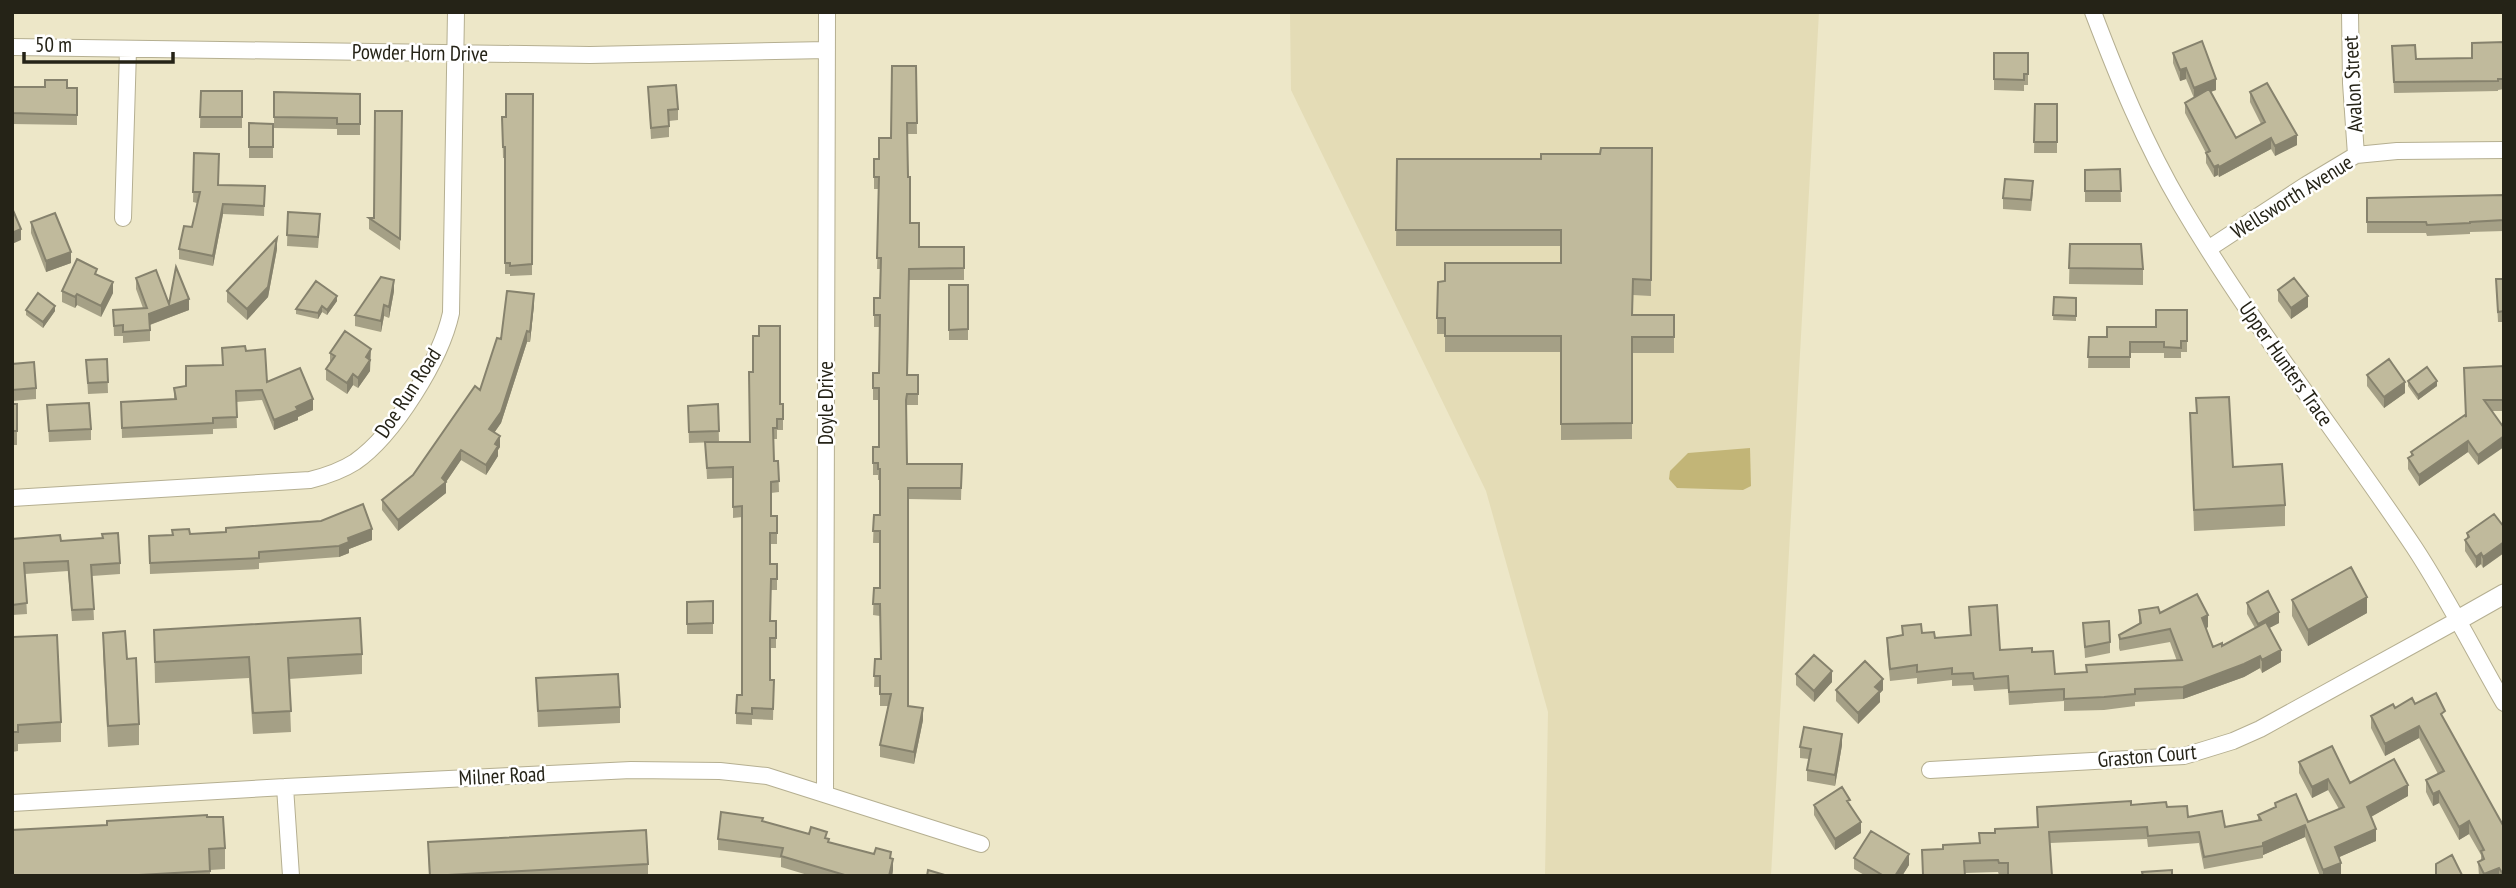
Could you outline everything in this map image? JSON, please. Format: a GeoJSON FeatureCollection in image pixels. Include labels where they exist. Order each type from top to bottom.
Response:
{"type":"FeatureCollection","features":[{"type":"Feature","properties":{"kind":"street","name":"Doe Run Road"},"geometry":{"type":"LineString","coordinates":[[12,498],[310,480],[341,471],[370,450],[387,431],[435,360],[451,313],[456,12]]}},
{"type":"Feature","properties":{"kind":"street","name":"Doyle Drive"},"geometry":{"type":"LineString","coordinates":[[825,794],[827,12]]}},
{"type":"Feature","properties":{"kind":"street","name":"Upper Hunters Trace"},"geometry":{"type":"LineString","coordinates":[[2094,12],[2145,138],[2181,205],[2245,305],[2415,549],[2504,703]]}},
{"type":"Feature","properties":{"kind":"street","name":"Avalon Street"},"geometry":{"type":"LineString","coordinates":[[2350,12],[2356,155]]}},
{"type":"Feature","properties":{"kind":"street","name":"Powder Horn Drive"},"geometry":{"type":"LineString","coordinates":[[12,47],[590,55],[827,50]]}},
{"type":"Feature","properties":{"kind":"street"},"geometry":{"type":"LineString","coordinates":[[123,218],[128,50]]}},
{"type":"Feature","properties":{"kind":"street","name":"Wellsworth Avenue"},"geometry":{"type":"LineString","coordinates":[[2208,248],[2356,155],[2397,151],[2504,150]]}},
{"type":"Feature","properties":{"kind":"street"},"geometry":{"type":"LineString","coordinates":[[2458,621],[2504,594]]}},
{"type":"Feature","properties":{"kind":"street","name":"Graston Court"},"geometry":{"type":"LineString","coordinates":[[1930,771],[2184,756],[2209,750],[2260,729],[2458,621]]}},
{"type":"Feature","properties":{"kind":"street","name":"Milner Road"},"geometry":{"type":"LineString","coordinates":[[12,803],[631,770],[707,771],[767,776],[981,844]]}},
{"type":"Feature","properties":{"kind":"street"},"geometry":{"type":"LineString","coordinates":[[285,787],[291,876]]}},
{"type":"Feature","properties":{"kind":"shaded area"},"geometry":{"type":"Polygon","coordinates":[[[1819,12],[1771,876],[1545,876],[1548,712],[1486,491],[1291,90],[1290,13],[1819,12]]]}},
{"type":"Feature","properties":{"kind":"shaded area"},"geometry":{"type":"Polygon","coordinates":[[[1750,448],[1751,486],[1743,490],[1677,488],[1669,479],[1670,471],[1688,453],[1750,448]]]}},
{"type":"Feature","properties":{"kind":"building"},"geometry":{"type":"Polygon","coordinates":[[[2202,41],[2216,79],[2194,88],[2186,68],[2180,70],[2173,53],[2202,41]]]}},
{"type":"Feature","properties":{"kind":"building"},"geometry":{"type":"Polygon","coordinates":[[[2504,42],[2504,79],[2394,82],[2392,46],[2415,45],[2416,59],[2472,58],[2472,43],[2504,42]]]}},
{"type":"Feature","properties":{"kind":"building"},"geometry":{"type":"Polygon","coordinates":[[[1994,53],[2028,53],[2028,74],[2024,74],[2024,80],[1994,79],[1994,53]]]}},
{"type":"Feature","properties":{"kind":"building"},"geometry":{"type":"Polygon","coordinates":[[[892,66],[916,66],[917,123],[907,123],[910,223],[919,223],[919,247],[964,247],[964,268],[909,269],[907,375],[918,375],[918,394],[907,394],[906,400],[907,464],[962,464],[961,488],[908,488],[908,706],[923,708],[914,752],[880,745],[891,694],[880,694],[880,676],[874,676],[875,659],[881,659],[880,604],[873,604],[874,588],[880,588],[880,531],[873,531],[874,515],[880,515],[880,469],[878,463],[873,463],[873,447],[879,447],[879,388],[873,388],[873,373],[879,373],[880,315],[874,315],[874,298],[880,298],[881,258],[877,258],[879,177],[874,177],[874,159],[879,159],[879,138],[891,138],[892,66]]]}},
{"type":"Feature","properties":{"kind":"building"},"geometry":{"type":"Polygon","coordinates":[[[45,80],[67,80],[67,88],[77,88],[77,115],[12,113],[12,87],[45,87],[45,80]]]}},
{"type":"Feature","properties":{"kind":"building"},"geometry":{"type":"Polygon","coordinates":[[[2267,83],[2297,135],[2275,146],[2271,138],[2219,167],[2214,167],[2206,153],[2210,151],[2185,103],[2209,89],[2236,138],[2265,122],[2250,92],[2267,83]]]}},
{"type":"Feature","properties":{"kind":"building"},"geometry":{"type":"Polygon","coordinates":[[[676,85],[678,109],[668,110],[669,126],[651,128],[648,87],[676,85]]]}},
{"type":"Feature","properties":{"kind":"building"},"geometry":{"type":"Polygon","coordinates":[[[201,91],[242,91],[242,117],[200,117],[201,91]]]}},
{"type":"Feature","properties":{"kind":"building"},"geometry":{"type":"Polygon","coordinates":[[[274,92],[360,94],[360,124],[337,124],[337,118],[274,117],[274,92]]]}},
{"type":"Feature","properties":{"kind":"building"},"geometry":{"type":"Polygon","coordinates":[[[506,94],[533,94],[532,264],[510,266],[510,263],[505,263],[505,147],[502,117],[506,117],[506,94]]]}},
{"type":"Feature","properties":{"kind":"building"},"geometry":{"type":"Polygon","coordinates":[[[2035,104],[2057,104],[2057,142],[2034,142],[2035,104]]]}},
{"type":"Feature","properties":{"kind":"building"},"geometry":{"type":"Polygon","coordinates":[[[375,111],[402,111],[400,239],[369,218],[374,218],[375,111]]]}},
{"type":"Feature","properties":{"kind":"building"},"geometry":{"type":"Polygon","coordinates":[[[249,123],[273,124],[273,147],[249,147],[249,123]]]}},
{"type":"Feature","properties":{"kind":"building"},"geometry":{"type":"Polygon","coordinates":[[[1601,148],[1652,148],[1651,280],[1633,279],[1632,315],[1674,315],[1674,337],[1632,337],[1632,423],[1561,424],[1561,336],[1445,336],[1445,318],[1437,318],[1438,282],[1445,281],[1445,263],[1561,263],[1561,230],[1396,230],[1397,159],[1541,159],[1541,154],[1600,154],[1601,148]]]}},
{"type":"Feature","properties":{"kind":"building"},"geometry":{"type":"Polygon","coordinates":[[[194,153],[219,154],[218,185],[265,186],[264,206],[223,204],[213,256],[179,249],[184,226],[192,227],[200,192],[193,192],[194,153]]]}},
{"type":"Feature","properties":{"kind":"building"},"geometry":{"type":"Polygon","coordinates":[[[2120,169],[2121,191],[2085,191],[2085,170],[2120,169]]]}},
{"type":"Feature","properties":{"kind":"building"},"geometry":{"type":"Polygon","coordinates":[[[2005,179],[2033,181],[2031,200],[2003,198],[2005,179]]]}},
{"type":"Feature","properties":{"kind":"building"},"geometry":{"type":"Polygon","coordinates":[[[2504,195],[2504,220],[2427,225],[2426,222],[2367,222],[2367,198],[2504,195]]]}},
{"type":"Feature","properties":{"kind":"building"},"geometry":{"type":"Polygon","coordinates":[[[12,208],[21,229],[12,233],[12,208]]]}},
{"type":"Feature","properties":{"kind":"building"},"geometry":{"type":"Polygon","coordinates":[[[288,212],[320,214],[318,237],[287,235],[288,212]]]}},
{"type":"Feature","properties":{"kind":"building"},"geometry":{"type":"Polygon","coordinates":[[[55,213],[71,252],[46,261],[31,222],[55,213]]]}},
{"type":"Feature","properties":{"kind":"building"},"geometry":{"type":"Polygon","coordinates":[[[277,238],[268,287],[247,309],[227,291],[277,238]]]}},
{"type":"Feature","properties":{"kind":"building"},"geometry":{"type":"Polygon","coordinates":[[[2070,244],[2141,244],[2143,269],[2069,268],[2070,244]]]}},
{"type":"Feature","properties":{"kind":"building"},"geometry":{"type":"Polygon","coordinates":[[[77,259],[97,269],[95,274],[113,282],[101,306],[77,294],[75,297],[62,291],[77,259]]]}},
{"type":"Feature","properties":{"kind":"building"},"geometry":{"type":"Polygon","coordinates":[[[176,267],[189,299],[149,314],[150,330],[123,332],[123,325],[114,326],[113,310],[147,308],[136,278],[156,270],[169,304],[176,267]]]}},
{"type":"Feature","properties":{"kind":"building"},"geometry":{"type":"Polygon","coordinates":[[[381,277],[394,280],[389,307],[384,305],[381,321],[355,315],[381,277]]]}},
{"type":"Feature","properties":{"kind":"building"},"geometry":{"type":"Polygon","coordinates":[[[2294,278],[2308,296],[2291,308],[2278,290],[2294,278]]]}},
{"type":"Feature","properties":{"kind":"building"},"geometry":{"type":"Polygon","coordinates":[[[2496,279],[2504,279],[2504,311],[2498,312],[2496,279]]]}},
{"type":"Feature","properties":{"kind":"building"},"geometry":{"type":"Polygon","coordinates":[[[316,281],[337,296],[327,310],[322,306],[318,313],[296,309],[316,281]]]}},
{"type":"Feature","properties":{"kind":"building"},"geometry":{"type":"Polygon","coordinates":[[[949,285],[968,285],[968,329],[949,330],[949,285]]]}},
{"type":"Feature","properties":{"kind":"building"},"geometry":{"type":"Polygon","coordinates":[[[507,291],[534,294],[530,332],[527,331],[501,412],[489,429],[500,436],[495,444],[498,446],[486,465],[461,450],[442,478],[446,482],[398,520],[382,500],[413,475],[475,386],[480,390],[497,338],[501,339],[507,291]]]}},
{"type":"Feature","properties":{"kind":"building"},"geometry":{"type":"Polygon","coordinates":[[[38,293],[55,306],[43,322],[26,310],[38,293]]]}},
{"type":"Feature","properties":{"kind":"building"},"geometry":{"type":"Polygon","coordinates":[[[2054,297],[2076,298],[2076,316],[2053,315],[2054,297]]]}},
{"type":"Feature","properties":{"kind":"building"},"geometry":{"type":"Polygon","coordinates":[[[2156,310],[2187,310],[2187,341],[2181,341],[2181,348],[2164,347],[2164,342],[2130,342],[2130,357],[2088,357],[2089,337],[2107,337],[2107,327],[2156,327],[2156,310]]]}},
{"type":"Feature","properties":{"kind":"building"},"geometry":{"type":"Polygon","coordinates":[[[759,326],[780,326],[780,404],[783,404],[783,419],[777,419],[777,428],[773,428],[774,461],[778,461],[779,481],[771,482],[771,516],[777,516],[777,533],[770,533],[770,564],[777,564],[777,579],[771,579],[770,621],[776,621],[776,638],[770,638],[770,680],[774,680],[773,709],[752,708],[752,714],[736,713],[737,695],[742,695],[742,506],[733,507],[733,467],[707,468],[705,442],[750,442],[749,372],[753,372],[753,336],[759,336],[759,326]]]}},
{"type":"Feature","properties":{"kind":"building"},"geometry":{"type":"Polygon","coordinates":[[[345,331],[371,349],[366,357],[370,360],[358,378],[353,374],[347,383],[326,369],[335,356],[330,353],[345,331]]]}},
{"type":"Feature","properties":{"kind":"building"},"geometry":{"type":"Polygon","coordinates":[[[245,346],[246,351],[265,349],[267,382],[300,368],[313,399],[296,407],[298,410],[274,420],[262,390],[236,391],[237,417],[213,418],[213,423],[122,428],[121,402],[176,399],[174,388],[186,386],[186,366],[223,365],[222,348],[245,346]]]}},
{"type":"Feature","properties":{"kind":"building"},"geometry":{"type":"Polygon","coordinates":[[[107,359],[108,382],[88,383],[86,360],[107,359]]]}},
{"type":"Feature","properties":{"kind":"building"},"geometry":{"type":"Polygon","coordinates":[[[2389,359],[2405,382],[2384,397],[2367,375],[2389,359]]]}},
{"type":"Feature","properties":{"kind":"building"},"geometry":{"type":"Polygon","coordinates":[[[34,362],[36,388],[12,390],[12,364],[34,362]]]}},
{"type":"Feature","properties":{"kind":"building"},"geometry":{"type":"Polygon","coordinates":[[[2504,366],[2504,400],[2484,400],[2504,428],[2504,436],[2478,455],[2468,441],[2419,475],[2408,458],[2413,455],[2411,452],[2465,415],[2466,417],[2464,368],[2504,366]]]}},
{"type":"Feature","properties":{"kind":"building"},"geometry":{"type":"Polygon","coordinates":[[[2427,367],[2437,381],[2418,395],[2408,381],[2427,367]]]}},
{"type":"Feature","properties":{"kind":"building"},"geometry":{"type":"Polygon","coordinates":[[[2229,397],[2233,467],[2282,464],[2285,505],[2194,510],[2190,413],[2197,413],[2196,398],[2229,397]]]}},
{"type":"Feature","properties":{"kind":"building"},"geometry":{"type":"Polygon","coordinates":[[[89,403],[91,429],[49,431],[47,405],[89,403]]]}},
{"type":"Feature","properties":{"kind":"building"},"geometry":{"type":"Polygon","coordinates":[[[12,404],[17,404],[17,431],[12,431],[12,404]]]}},
{"type":"Feature","properties":{"kind":"building"},"geometry":{"type":"Polygon","coordinates":[[[718,404],[719,431],[689,432],[688,406],[718,404]]]}},
{"type":"Feature","properties":{"kind":"building"},"geometry":{"type":"Polygon","coordinates":[[[363,504],[372,529],[348,538],[349,542],[339,546],[259,552],[259,558],[150,563],[149,536],[173,535],[172,530],[189,529],[190,534],[226,532],[226,528],[321,521],[363,504]]]}},
{"type":"Feature","properties":{"kind":"building"},"geometry":{"type":"Polygon","coordinates":[[[2494,514],[2504,527],[2504,542],[2483,557],[2481,553],[2476,557],[2465,540],[2469,537],[2467,533],[2494,514]]]}},
{"type":"Feature","properties":{"kind":"building"},"geometry":{"type":"Polygon","coordinates":[[[118,533],[120,563],[91,565],[94,609],[72,610],[68,561],[24,563],[27,603],[12,605],[12,539],[60,535],[61,541],[103,538],[102,534],[118,533]]]}},
{"type":"Feature","properties":{"kind":"building"},"geometry":{"type":"Polygon","coordinates":[[[2351,567],[2367,597],[2308,630],[2292,600],[2351,567]]]}},
{"type":"Feature","properties":{"kind":"building"},"geometry":{"type":"Polygon","coordinates":[[[2268,591],[2279,612],[2258,624],[2247,603],[2268,591]]]}},
{"type":"Feature","properties":{"kind":"building"},"geometry":{"type":"Polygon","coordinates":[[[2197,594],[2208,615],[2202,618],[2213,647],[2222,643],[2222,646],[2266,622],[2281,650],[2262,660],[2260,656],[2183,687],[2135,689],[2135,694],[2064,699],[2064,689],[2009,692],[2008,676],[1974,679],[1973,673],[1952,674],[1952,668],[1917,672],[1917,665],[1890,669],[1887,638],[1903,635],[1902,626],[1921,624],[1922,633],[1934,632],[1935,638],[1971,635],[1969,607],[1997,605],[2000,650],[2032,648],[2032,652],[2053,651],[2055,674],[2087,672],[2086,665],[2182,660],[2170,629],[2120,639],[2119,635],[2141,623],[2139,610],[2158,607],[2160,613],[2197,594]]]}},
{"type":"Feature","properties":{"kind":"building"},"geometry":{"type":"Polygon","coordinates":[[[713,601],[713,623],[687,624],[687,602],[713,601]]]}},
{"type":"Feature","properties":{"kind":"building"},"geometry":{"type":"Polygon","coordinates":[[[360,618],[362,654],[288,658],[291,711],[253,713],[249,657],[155,662],[154,630],[360,618]]]}},
{"type":"Feature","properties":{"kind":"building"},"geometry":{"type":"Polygon","coordinates":[[[2109,621],[2110,642],[2085,647],[2083,623],[2109,621]]]}},
{"type":"Feature","properties":{"kind":"building"},"geometry":{"type":"Polygon","coordinates":[[[12,629],[13,637],[57,635],[61,722],[18,725],[18,732],[12,732],[12,629]]]}},
{"type":"Feature","properties":{"kind":"building"},"geometry":{"type":"Polygon","coordinates":[[[125,631],[127,659],[136,658],[139,724],[108,726],[103,633],[125,631]]]}},
{"type":"Feature","properties":{"kind":"building"},"geometry":{"type":"Polygon","coordinates":[[[1814,655],[1832,671],[1814,691],[1796,674],[1814,655]]]}},
{"type":"Feature","properties":{"kind":"building"},"geometry":{"type":"Polygon","coordinates":[[[1865,661],[1883,679],[1875,687],[1880,691],[1858,713],[1836,690],[1865,661]]]}},
{"type":"Feature","properties":{"kind":"building"},"geometry":{"type":"Polygon","coordinates":[[[618,674],[620,707],[538,711],[536,678],[618,674]]]}},
{"type":"Feature","properties":{"kind":"building"},"geometry":{"type":"Polygon","coordinates":[[[2436,693],[2445,711],[2441,714],[2504,827],[2504,876],[2499,868],[2484,874],[2478,862],[2484,859],[2481,851],[2484,850],[2469,821],[2459,827],[2439,791],[2433,794],[2426,780],[2444,771],[2419,726],[2385,744],[2371,716],[2393,704],[2395,708],[2412,698],[2415,704],[2436,693]]]}},
{"type":"Feature","properties":{"kind":"building"},"geometry":{"type":"Polygon","coordinates":[[[1804,727],[1842,734],[1835,775],[1807,770],[1811,749],[1800,747],[1804,727]]]}},
{"type":"Feature","properties":{"kind":"building"},"geometry":{"type":"Polygon","coordinates":[[[2332,746],[2350,783],[2394,759],[2408,785],[2367,807],[2376,829],[2335,847],[2341,863],[2323,870],[2305,825],[2263,843],[2263,846],[2204,857],[2199,832],[2148,836],[2147,827],[2049,832],[2052,876],[2008,876],[2008,863],[1999,863],[1998,860],[1964,861],[1965,876],[1923,875],[1922,850],[1943,849],[1943,845],[1980,843],[1979,833],[1995,833],[1995,829],[2038,827],[2037,807],[2131,801],[2131,805],[2166,802],[2167,807],[2187,806],[2188,817],[2222,811],[2225,827],[2261,820],[2258,815],[2276,807],[2275,803],[2296,794],[2308,822],[2344,807],[2328,779],[2312,787],[2299,762],[2332,746]]]}},
{"type":"Feature","properties":{"kind":"building"},"geometry":{"type":"Polygon","coordinates":[[[1842,787],[1850,800],[1847,801],[1861,822],[1835,839],[1814,805],[1842,787]]]}},
{"type":"Feature","properties":{"kind":"building"},"geometry":{"type":"Polygon","coordinates":[[[721,812],[763,818],[762,821],[809,834],[811,827],[827,832],[825,838],[829,839],[828,842],[874,854],[876,848],[891,852],[890,858],[893,859],[889,876],[848,876],[781,856],[783,848],[718,839],[721,812]]]}},
{"type":"Feature","properties":{"kind":"building"},"geometry":{"type":"Polygon","coordinates":[[[207,815],[223,817],[225,848],[209,849],[210,871],[121,876],[12,876],[12,830],[107,825],[107,821],[207,815]]]}},
{"type":"Feature","properties":{"kind":"building"},"geometry":{"type":"Polygon","coordinates":[[[646,830],[648,864],[430,876],[428,842],[646,830]]]}},
{"type":"Feature","properties":{"kind":"building"},"geometry":{"type":"Polygon","coordinates":[[[1871,831],[1909,854],[1895,876],[1884,876],[1854,858],[1871,831]]]}},
{"type":"Feature","properties":{"kind":"building"},"geometry":{"type":"Polygon","coordinates":[[[2452,855],[2462,875],[2436,876],[2436,864],[2452,855]]]}},
{"type":"Feature","properties":{"kind":"building"},"geometry":{"type":"Polygon","coordinates":[[[928,870],[948,876],[927,876],[928,870]]]}},
{"type":"Feature","properties":{"kind":"building"},"geometry":{"type":"Polygon","coordinates":[[[2172,870],[2172,876],[2143,876],[2142,872],[2172,870]]]}}]}
